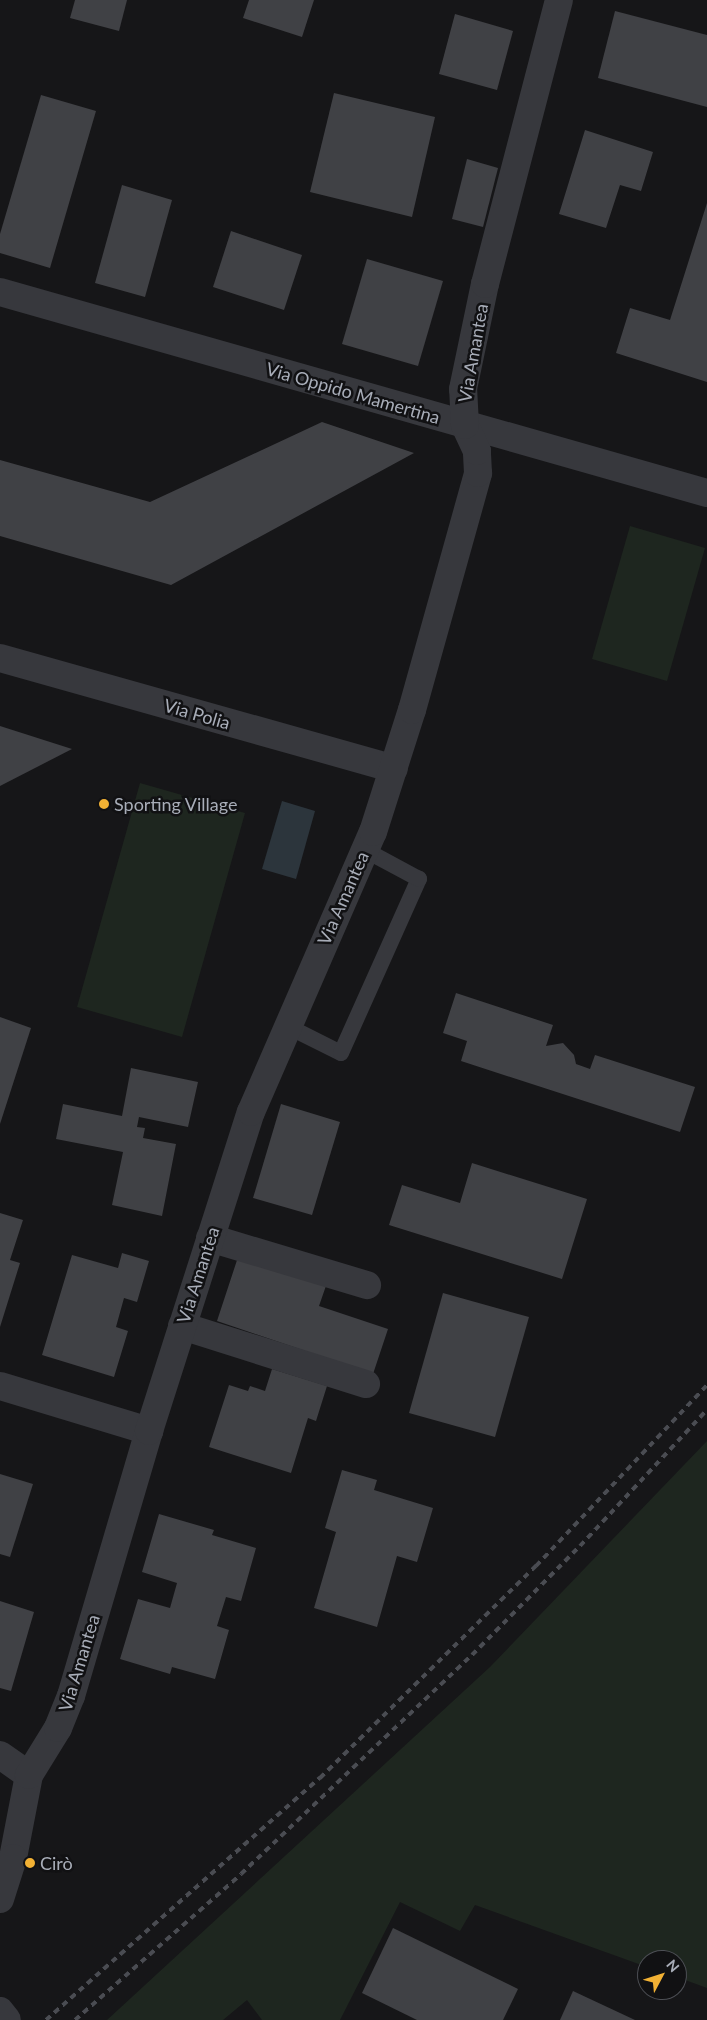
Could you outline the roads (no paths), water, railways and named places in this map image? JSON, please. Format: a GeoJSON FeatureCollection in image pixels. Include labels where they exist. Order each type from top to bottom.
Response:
{"type":"FeatureCollection","features":[{"type":"Feature","properties":{"kind":"street","name":"Via Amantea"},"geometry":{"type":"LineString","coordinates":[[0,1899],[13,1858],[30,1775],[58,1728],[71,1696],[149,1431],[251,1112],[365,850],[394,769],[478,473],[477,451],[465,425],[462,398],[478,318],[558,0]]}},
{"type":"Feature","properties":{"kind":"street","name":"Via Oppido Mamertina"},"geometry":{"type":"LineString","coordinates":[[0,292],[707,493]]}},
{"type":"Feature","properties":{"kind":"street","name":"Via Polia"},"geometry":{"type":"LineString","coordinates":[[0,658],[394,769]]}},
{"type":"Feature","properties":{"kind":"street"},"geometry":{"type":"LineString","coordinates":[[210,1238],[366,1285]]}},
{"type":"Feature","properties":{"kind":"street"},"geometry":{"type":"LineString","coordinates":[[182,1326],[366,1384]]}},
{"type":"Feature","properties":{"kind":"street"},"geometry":{"type":"LineString","coordinates":[[0,1386],[149,1431]]}},
{"type":"Feature","properties":{"kind":"street"},"geometry":{"type":"LineString","coordinates":[[0,1755],[30,1775]]}},
{"type":"Feature","properties":{"kind":"street"},"geometry":{"type":"LineString","coordinates":[[0,2012],[7,2020]]}},
{"type":"Feature","properties":{"kind":"lane"},"geometry":{"type":"LineString","coordinates":[[287,1026],[341,1054],[419,879],[365,850]]}},
{"type":"Feature","properties":{"kind":"railway"},"geometry":{"type":"LineString","coordinates":[[46,2020],[320,1778],[536,1566],[707,1385]]}},
{"type":"Feature","properties":{"kind":"railway"},"geometry":{"type":"LineString","coordinates":[[75,2020],[241,1874],[472,1655],[580,1546],[707,1410]]}},
{"type":"Feature","properties":{"kind":"place","name":"Sporting Village"},"geometry":{"type":"Point","coordinates":[104,804]}},
{"type":"Feature","properties":{"kind":"place","name":"Cirò"},"geometry":{"type":"Point","coordinates":[30,1863]}}]}
